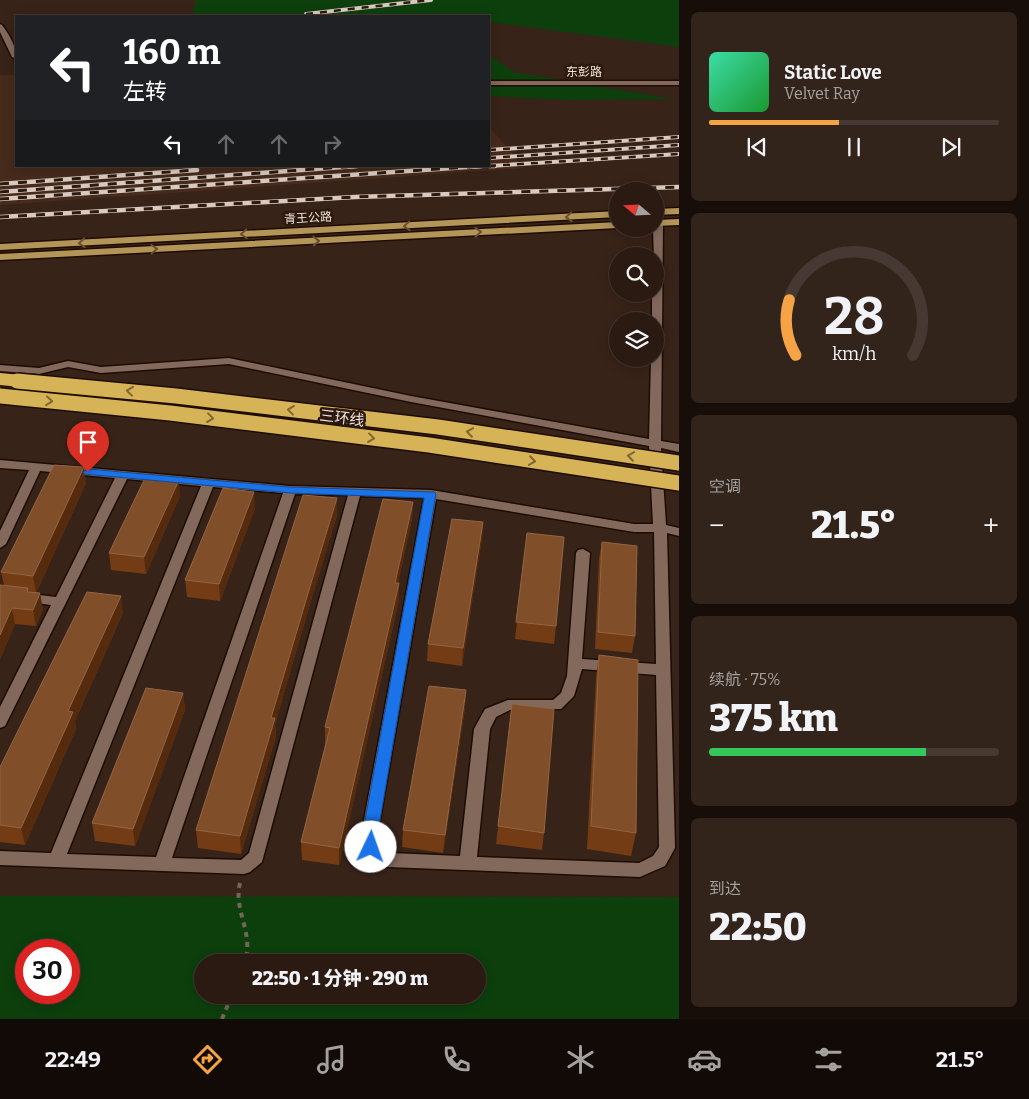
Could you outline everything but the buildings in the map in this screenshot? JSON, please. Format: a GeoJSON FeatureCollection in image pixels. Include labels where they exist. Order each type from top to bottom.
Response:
{"type":"FeatureCollection","features":[{"type":"Feature","properties":{"kind":"highway","name":"三环线"},"geometry":{"type":"LineString","coordinates":[[0,379],[176,396],[428,426],[679,463]]}},
{"type":"Feature","properties":{"kind":"highway","name":"三环线"},"geometry":{"type":"LineString","coordinates":[[0,396],[170,413],[420,444],[679,483]]}},
{"type":"Feature","properties":{"kind":"main road"},"geometry":{"type":"LineString","coordinates":[[664,216],[679,211]]}},
{"type":"Feature","properties":{"kind":"main road","name":"青王公路"},"geometry":{"type":"LineString","coordinates":[[0,248],[609,214]]}},
{"type":"Feature","properties":{"kind":"main road"},"geometry":{"type":"LineString","coordinates":[[664,220],[679,222]]}},
{"type":"Feature","properties":{"kind":"main road","name":"青王公路"},"geometry":{"type":"LineString","coordinates":[[0,257],[609,224]]}},
{"type":"Feature","properties":{"kind":"street"},"geometry":{"type":"LineString","coordinates":[[0,26],[15,55]]}},
{"type":"Feature","properties":{"kind":"street","name":"东彭路"},"geometry":{"type":"LineString","coordinates":[[490,83],[679,83]]}},
{"type":"Feature","properties":{"kind":"street"},"geometry":{"type":"LineString","coordinates":[[430,494],[372,820],[371,847],[388,860],[640,870],[659,861],[667,848],[660,528],[655,444],[656,238]]}},
{"type":"Feature","properties":{"kind":"street"},"geometry":{"type":"LineString","coordinates":[[0,368],[40,370],[68,364],[101,370],[229,361],[411,400],[679,448]]}},
{"type":"Feature","properties":{"kind":"street"},"geometry":{"type":"LineString","coordinates":[[0,464],[290,490],[430,494],[634,528],[660,528],[679,532]]}},
{"type":"Feature","properties":{"kind":"street"},"geometry":{"type":"LineString","coordinates":[[0,544],[36,468]]}},
{"type":"Feature","properties":{"kind":"street"},"geometry":{"type":"LineString","coordinates":[[0,722],[123,475]]}},
{"type":"Feature","properties":{"kind":"street"},"geometry":{"type":"LineString","coordinates":[[56,860],[208,483]]}},
{"type":"Feature","properties":{"kind":"street"},"geometry":{"type":"LineString","coordinates":[[162,864],[290,490]]}},
{"type":"Feature","properties":{"kind":"street"},"geometry":{"type":"LineString","coordinates":[[0,858],[244,868],[256,857],[355,492]]}},
{"type":"Feature","properties":{"kind":"street"},"geometry":{"type":"LineString","coordinates":[[468,863],[482,729],[490,712],[508,705],[556,705],[567,696],[574,676],[582,553]]}},
{"type":"Feature","properties":{"kind":"street"},"geometry":{"type":"LineString","coordinates":[[0,594],[60,602]]}},
{"type":"Feature","properties":{"kind":"street"},"geometry":{"type":"LineString","coordinates":[[575,662],[663,670]]}},
{"type":"Feature","properties":{"kind":"path"},"geometry":{"type":"LineString","coordinates":[[244,868],[237,896],[248,933],[248,954]]}},
{"type":"Feature","properties":{"kind":"path"},"geometry":{"type":"LineString","coordinates":[[222,1019],[228,1004]]}},
{"type":"Feature","properties":{"kind":"shaded area"},"geometry":{"type":"Polygon","coordinates":[[[0,75],[15,75],[15,167],[490,167],[490,127],[524,168],[0,205],[0,75]]]}},
{"type":"Feature","properties":{"kind":"green space"},"geometry":{"type":"Polygon","coordinates":[[[196,0],[679,0],[679,47],[490,22],[490,15],[192,15],[196,0]]]}},
{"type":"Feature","properties":{"kind":"green space"},"geometry":{"type":"Polygon","coordinates":[[[490,56],[514,72],[679,99],[568,100],[490,96],[490,56]]]}},
{"type":"Feature","properties":{"kind":"green space"},"geometry":{"type":"Polygon","coordinates":[[[0,896],[679,897],[679,1019],[0,1019],[0,896]]]}},
{"type":"Feature","properties":{"kind":"railway"},"geometry":{"type":"LineString","coordinates":[[306,14],[431,0]]}},
{"type":"Feature","properties":{"kind":"railway"},"geometry":{"type":"LineString","coordinates":[[490,150],[679,137]]}},
{"type":"Feature","properties":{"kind":"railway"},"geometry":{"type":"LineString","coordinates":[[490,158],[679,145]]}},
{"type":"Feature","properties":{"kind":"railway"},"geometry":{"type":"LineString","coordinates":[[490,166],[679,154]]}},
{"type":"Feature","properties":{"kind":"railway"},"geometry":{"type":"LineString","coordinates":[[490,166],[495,166]]}},
{"type":"Feature","properties":{"kind":"railway"},"geometry":{"type":"LineString","coordinates":[[0,192],[343,167]]}},
{"type":"Feature","properties":{"kind":"railway"},"geometry":{"type":"LineString","coordinates":[[0,199],[467,167]]}},
{"type":"Feature","properties":{"kind":"railway"},"geometry":{"type":"LineString","coordinates":[[0,184],[197,170]]}},
{"type":"Feature","properties":{"kind":"railway"},"geometry":{"type":"LineString","coordinates":[[0,217],[355,197],[679,187]]}},
{"type":"Feature","properties":{"kind":"route"},"geometry":{"type":"LineString","coordinates":[[88,472],[290,490],[430,494],[372,820],[371,847]]}}]}
